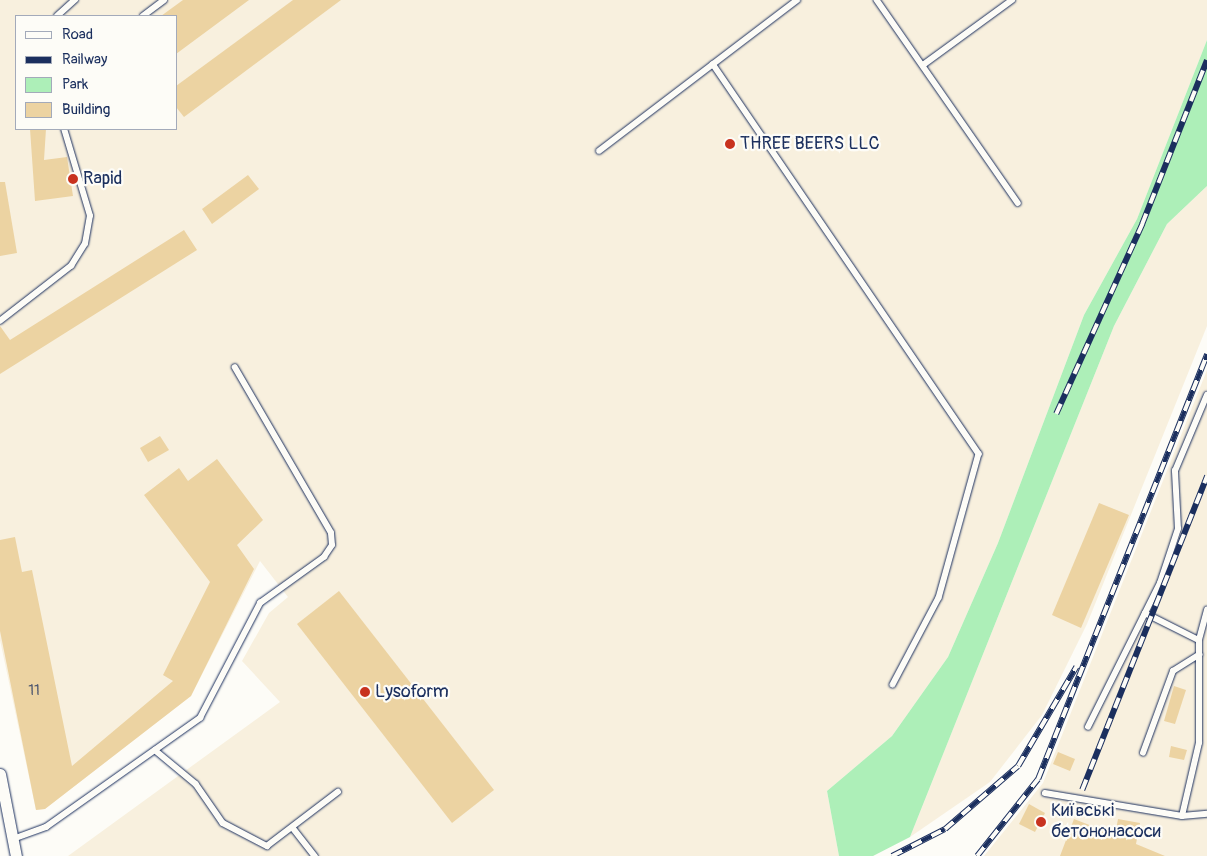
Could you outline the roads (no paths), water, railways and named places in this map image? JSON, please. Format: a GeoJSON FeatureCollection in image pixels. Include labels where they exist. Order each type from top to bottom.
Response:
{"type":"FeatureCollection","features":[{"type":"Feature","properties":{"kind":"street"},"geometry":{"type":"LineString","coordinates":[[0,774],[16,856]]}},
{"type":"Feature","properties":{"kind":"lane"},"geometry":{"type":"LineString","coordinates":[[58,15],[75,0]]}},
{"type":"Feature","properties":{"kind":"lane"},"geometry":{"type":"LineString","coordinates":[[144,15],[164,0]]}},
{"type":"Feature","properties":{"kind":"lane"},"geometry":{"type":"LineString","coordinates":[[599,152],[797,0]]}},
{"type":"Feature","properties":{"kind":"lane"},"geometry":{"type":"LineString","coordinates":[[877,0],[1018,203]]}},
{"type":"Feature","properties":{"kind":"lane"},"geometry":{"type":"LineString","coordinates":[[923,65],[1012,0]]}},
{"type":"Feature","properties":{"kind":"lane"},"geometry":{"type":"LineString","coordinates":[[713,64],[979,454],[939,598],[893,685]]}},
{"type":"Feature","properties":{"kind":"lane"},"geometry":{"type":"LineString","coordinates":[[0,321],[71,266],[85,244],[90,216],[64,130]]}},
{"type":"Feature","properties":{"kind":"lane"},"geometry":{"type":"LineString","coordinates":[[12,839],[46,827],[200,718],[260,603],[324,557],[332,545],[331,533],[235,368]]}},
{"type":"Feature","properties":{"kind":"lane"},"geometry":{"type":"LineString","coordinates":[[1088,727],[1160,584],[1178,529],[1175,470],[1207,395]]}},
{"type":"Feature","properties":{"kind":"lane"},"geometry":{"type":"LineString","coordinates":[[1182,816],[1199,743],[1199,640],[1207,610]]}},
{"type":"Feature","properties":{"kind":"lane"},"geometry":{"type":"LineString","coordinates":[[1145,613],[1199,640]]}},
{"type":"Feature","properties":{"kind":"lane"},"geometry":{"type":"LineString","coordinates":[[1143,752],[1174,671],[1199,655]]}},
{"type":"Feature","properties":{"kind":"lane"},"geometry":{"type":"LineString","coordinates":[[155,750],[196,784],[223,823],[245,838],[269,846],[338,792]]}},
{"type":"Feature","properties":{"kind":"lane"},"geometry":{"type":"LineString","coordinates":[[1045,793],[1182,816],[1207,814]]}},
{"type":"Feature","properties":{"kind":"lane"},"geometry":{"type":"LineString","coordinates":[[293,828],[315,856]]}},
{"type":"Feature","properties":{"kind":"railway"},"geometry":{"type":"LineString","coordinates":[[1056,414],[1142,224],[1207,60]]}},
{"type":"Feature","properties":{"kind":"railway"},"geometry":{"type":"LineString","coordinates":[[977,856],[1038,779],[1207,354]]}},
{"type":"Feature","properties":{"kind":"railway"},"geometry":{"type":"LineString","coordinates":[[1082,790],[1207,476]]}},
{"type":"Feature","properties":{"kind":"railway"},"geometry":{"type":"LineString","coordinates":[[892,856],[945,829],[1018,766],[1076,667]]}},
{"type":"Feature","properties":{"kind":"place","name":"THREE BEERS LLC"},"geometry":{"type":"Point","coordinates":[730,144]}},
{"type":"Feature","properties":{"kind":"place","name":"Rapid"},"geometry":{"type":"Point","coordinates":[73,179]}},
{"type":"Feature","properties":{"kind":"place","name":"Lysoform"},"geometry":{"type":"Point","coordinates":[365,692]}},
{"type":"Feature","properties":{"kind":"place","name":"Київські бетононасоси"},"geometry":{"type":"Point","coordinates":[1041,822]}}]}
